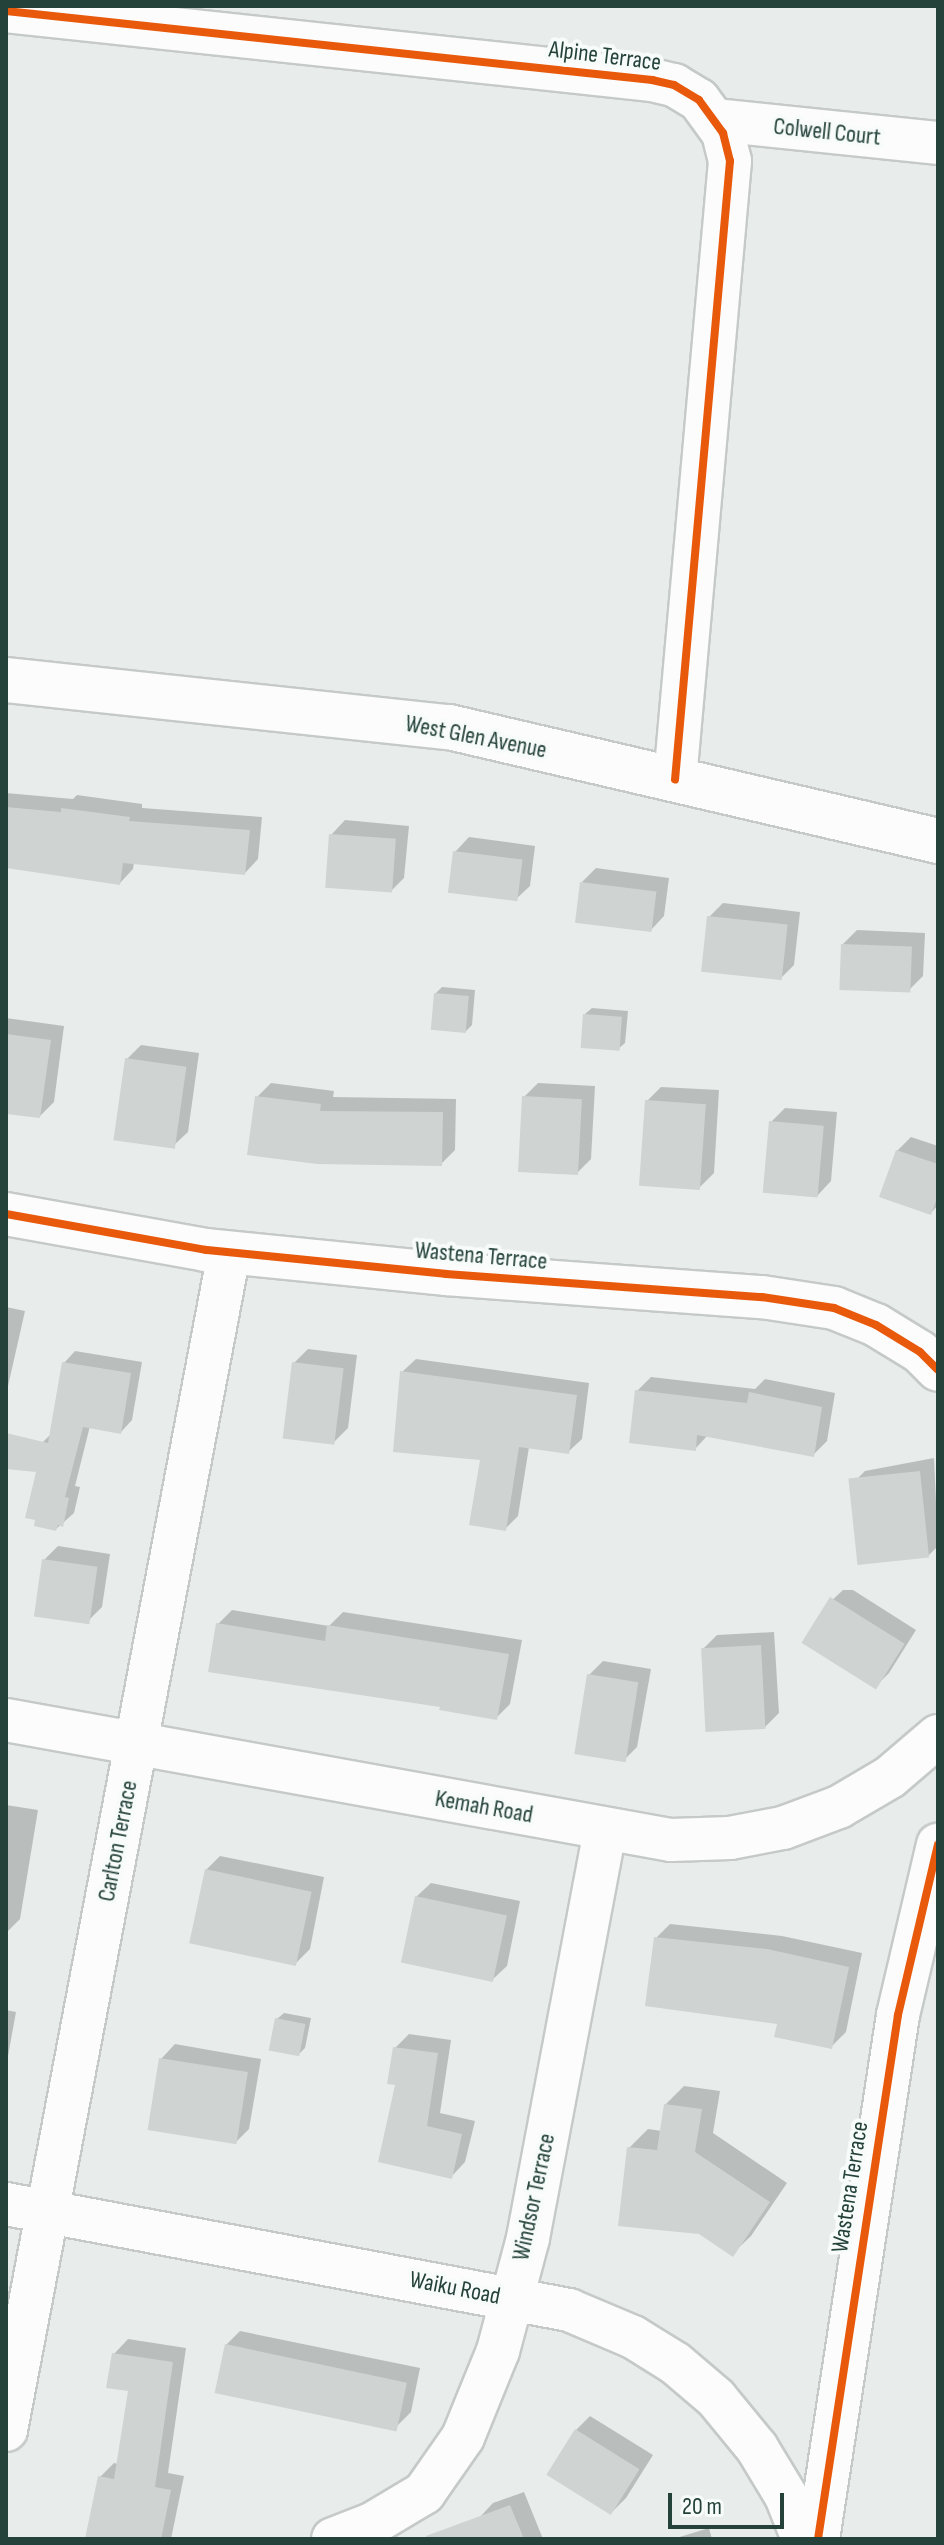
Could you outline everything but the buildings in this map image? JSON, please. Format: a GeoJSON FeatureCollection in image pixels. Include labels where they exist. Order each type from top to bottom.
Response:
{"type":"FeatureCollection","features":[{"type":"Feature","properties":{"kind":"street","name":"Alpine Terrace"},"geometry":{"type":"LineString","coordinates":[[6,11],[652,80],[674,85],[699,100],[716,120],[730,161],[675,780]]}},
{"type":"Feature","properties":{"kind":"street","name":"Colwell Court"},"geometry":{"type":"LineString","coordinates":[[716,120],[938,143]]}},
{"type":"Feature","properties":{"kind":"street","name":"West Glen Avenue"},"geometry":{"type":"LineString","coordinates":[[6,680],[449,727],[938,841]]}},
{"type":"Feature","properties":{"kind":"street","name":"Wastena Terrace"},"geometry":{"type":"LineString","coordinates":[[6,1214],[229,1253],[762,1297],[834,1308],[876,1325],[920,1352],[938,1370]]}},
{"type":"Feature","properties":{"kind":"street","name":"Carlton Terrace"},"geometry":{"type":"LineString","coordinates":[[6,2430],[229,1253]]}},
{"type":"Feature","properties":{"kind":"street","name":"Kemah Road"},"geometry":{"type":"LineString","coordinates":[[6,1720],[671,1840],[730,1838],[783,1828],[839,1807],[890,1777],[938,1736]]}},
{"type":"Feature","properties":{"kind":"street","name":"Windsor Terrace"},"geometry":{"type":"LineString","coordinates":[[333,2539],[372,2524],[424,2493],[463,2437],[498,2351],[528,2238],[605,1830]]}},
{"type":"Feature","properties":{"kind":"street","name":"Wastena Terrace"},"geometry":{"type":"LineString","coordinates":[[818,2539],[898,2015],[938,1845]]}},
{"type":"Feature","properties":{"kind":"street","name":"Waiku Road"},"geometry":{"type":"LineString","coordinates":[[6,2204],[569,2310],[633,2337],[675,2363],[716,2398],[757,2448],[786,2496],[803,2539]]}},
{"type":"Feature","properties":{"kind":"cycle path"},"geometry":{"type":"LineString","coordinates":[[6,11],[652,80],[674,85],[699,100],[723,133],[730,161],[675,780]]}},
{"type":"Feature","properties":{"kind":"cycle path"},"geometry":{"type":"LineString","coordinates":[[6,1214],[206,1250],[446,1274],[762,1297],[834,1308],[876,1325],[920,1352],[938,1370]]}},
{"type":"Feature","properties":{"kind":"cycle path"},"geometry":{"type":"LineString","coordinates":[[818,2539],[898,2015],[938,1845]]}}]}
